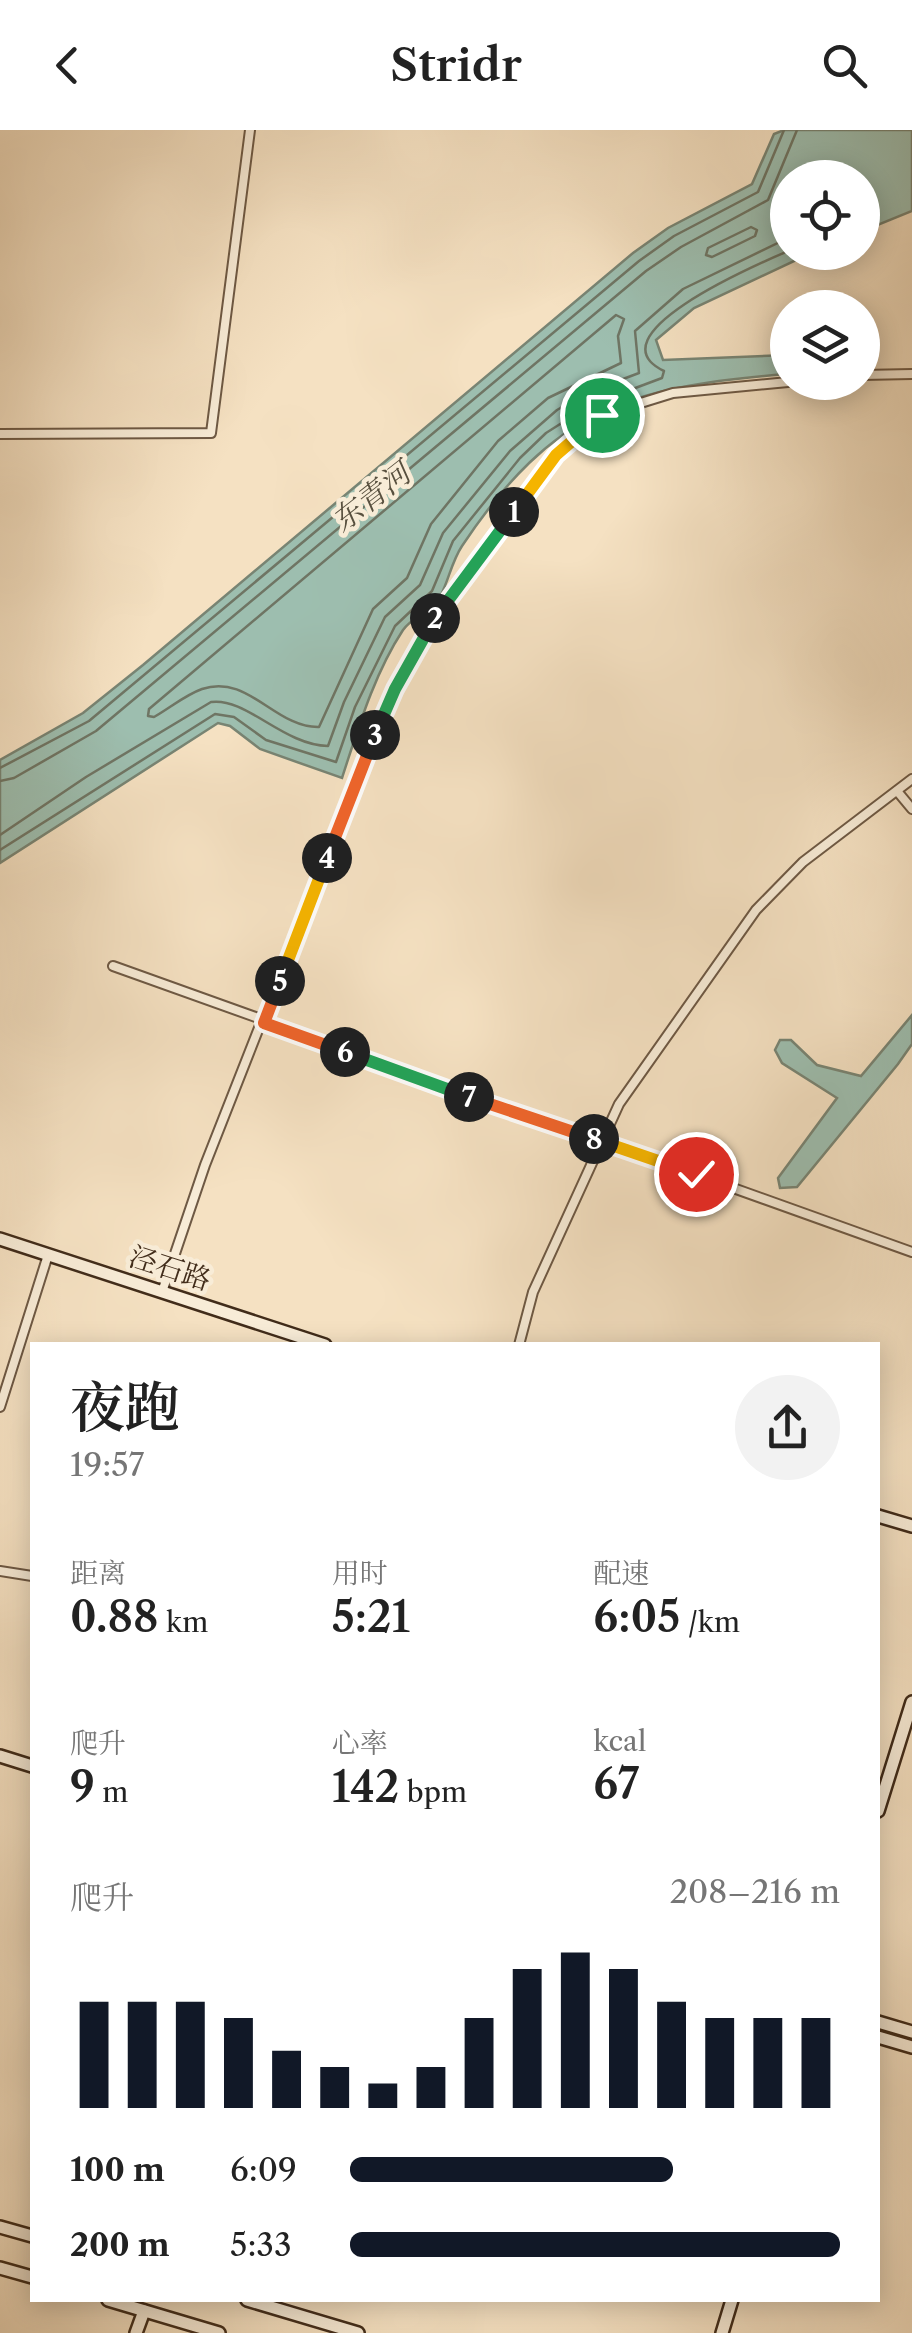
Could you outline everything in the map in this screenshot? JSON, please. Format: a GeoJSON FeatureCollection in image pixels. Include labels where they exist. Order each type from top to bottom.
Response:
{"type":"FeatureCollection","features":[{"type":"Feature","properties":{"kind":"street"},"geometry":{"type":"LineString","coordinates":[[0,434],[211,433],[250,130]]}},
{"type":"Feature","properties":{"kind":"street"},"geometry":{"type":"LineString","coordinates":[[880,375],[912,374]]}},
{"type":"Feature","properties":{"kind":"street"},"geometry":{"type":"LineString","coordinates":[[162,1292],[205,1165],[358,776],[408,662],[444,605],[556,455],[602,415],[673,393],[770,384]]}},
{"type":"Feature","properties":{"kind":"street"},"geometry":{"type":"LineString","coordinates":[[519,1342],[533,1292],[619,1104],[756,910],[803,862],[912,779]]}},
{"type":"Feature","properties":{"kind":"street"},"geometry":{"type":"LineString","coordinates":[[897,790],[912,809]]}},
{"type":"Feature","properties":{"kind":"street"},"geometry":{"type":"LineString","coordinates":[[113,966],[912,1252]]}},
{"type":"Feature","properties":{"kind":"street","name":"泾石路"},"geometry":{"type":"LineString","coordinates":[[0,1239],[316,1342]]}},
{"type":"Feature","properties":{"kind":"street"},"geometry":{"type":"LineString","coordinates":[[0,1407],[48,1255]]}},
{"type":"Feature","properties":{"kind":"street"},"geometry":{"type":"LineString","coordinates":[[880,1517],[912,1526]]}},
{"type":"Feature","properties":{"kind":"street"},"geometry":{"type":"LineString","coordinates":[[0,1571],[30,1576]]}},
{"type":"Feature","properties":{"kind":"street"},"geometry":{"type":"LineString","coordinates":[[880,1805],[912,1702]]}},
{"type":"Feature","properties":{"kind":"street"},"geometry":{"type":"LineString","coordinates":[[0,1756],[30,1765]]}},
{"type":"Feature","properties":{"kind":"street"},"geometry":{"type":"LineString","coordinates":[[880,1766],[891,1769]]}},
{"type":"Feature","properties":{"kind":"street"},"geometry":{"type":"LineString","coordinates":[[880,2023],[912,2032]]}},
{"type":"Feature","properties":{"kind":"street"},"geometry":{"type":"LineString","coordinates":[[880,2038],[912,2047]]}},
{"type":"Feature","properties":{"kind":"street"},"geometry":{"type":"LineString","coordinates":[[0,2227],[30,2235]]}},
{"type":"Feature","properties":{"kind":"street"},"geometry":{"type":"LineString","coordinates":[[0,2268],[30,2277]]}},
{"type":"Feature","properties":{"kind":"street"},"geometry":{"type":"LineString","coordinates":[[117,2302],[219,2333]]}},
{"type":"Feature","properties":{"kind":"street"},"geometry":{"type":"LineString","coordinates":[[254,2302],[358,2333]]}},
{"type":"Feature","properties":{"kind":"street"},"geometry":{"type":"LineString","coordinates":[[722,2333],[731,2302]]}},
{"type":"Feature","properties":{"kind":"street"},"geometry":{"type":"LineString","coordinates":[[136,2333],[144,2310]]}},
{"type":"Feature","properties":{"kind":"water","name":"东青河"},"geometry":{"type":"Polygon","coordinates":[[[784,130],[912,130],[912,211],[880,224],[880,160],[770,160],[770,270],[775,270],[694,308],[656,340],[663,360],[770,356],[770,376],[682,387],[639,398],[600,413],[564,434],[529,463],[462,546],[437,601],[403,630],[383,665],[342,778],[260,749],[230,726],[218,723],[0,863],[0,760],[83,713],[143,665],[633,253],[668,228],[752,184],[774,134],[784,130]]]}},
{"type":"Feature","properties":{"kind":"water"},"geometry":{"type":"Polygon","coordinates":[[[912,1015],[912,1044],[898,1064],[797,1187],[780,1188],[778,1178],[837,1098],[782,1063],[775,1050],[780,1040],[791,1040],[817,1065],[861,1076],[912,1015]]]}},
{"type":"Feature","properties":{"kind":"route"},"geometry":{"type":"LineString","coordinates":[[602,415],[556,455],[415,650],[358,776],[264,1023],[696,1174]]}}]}
